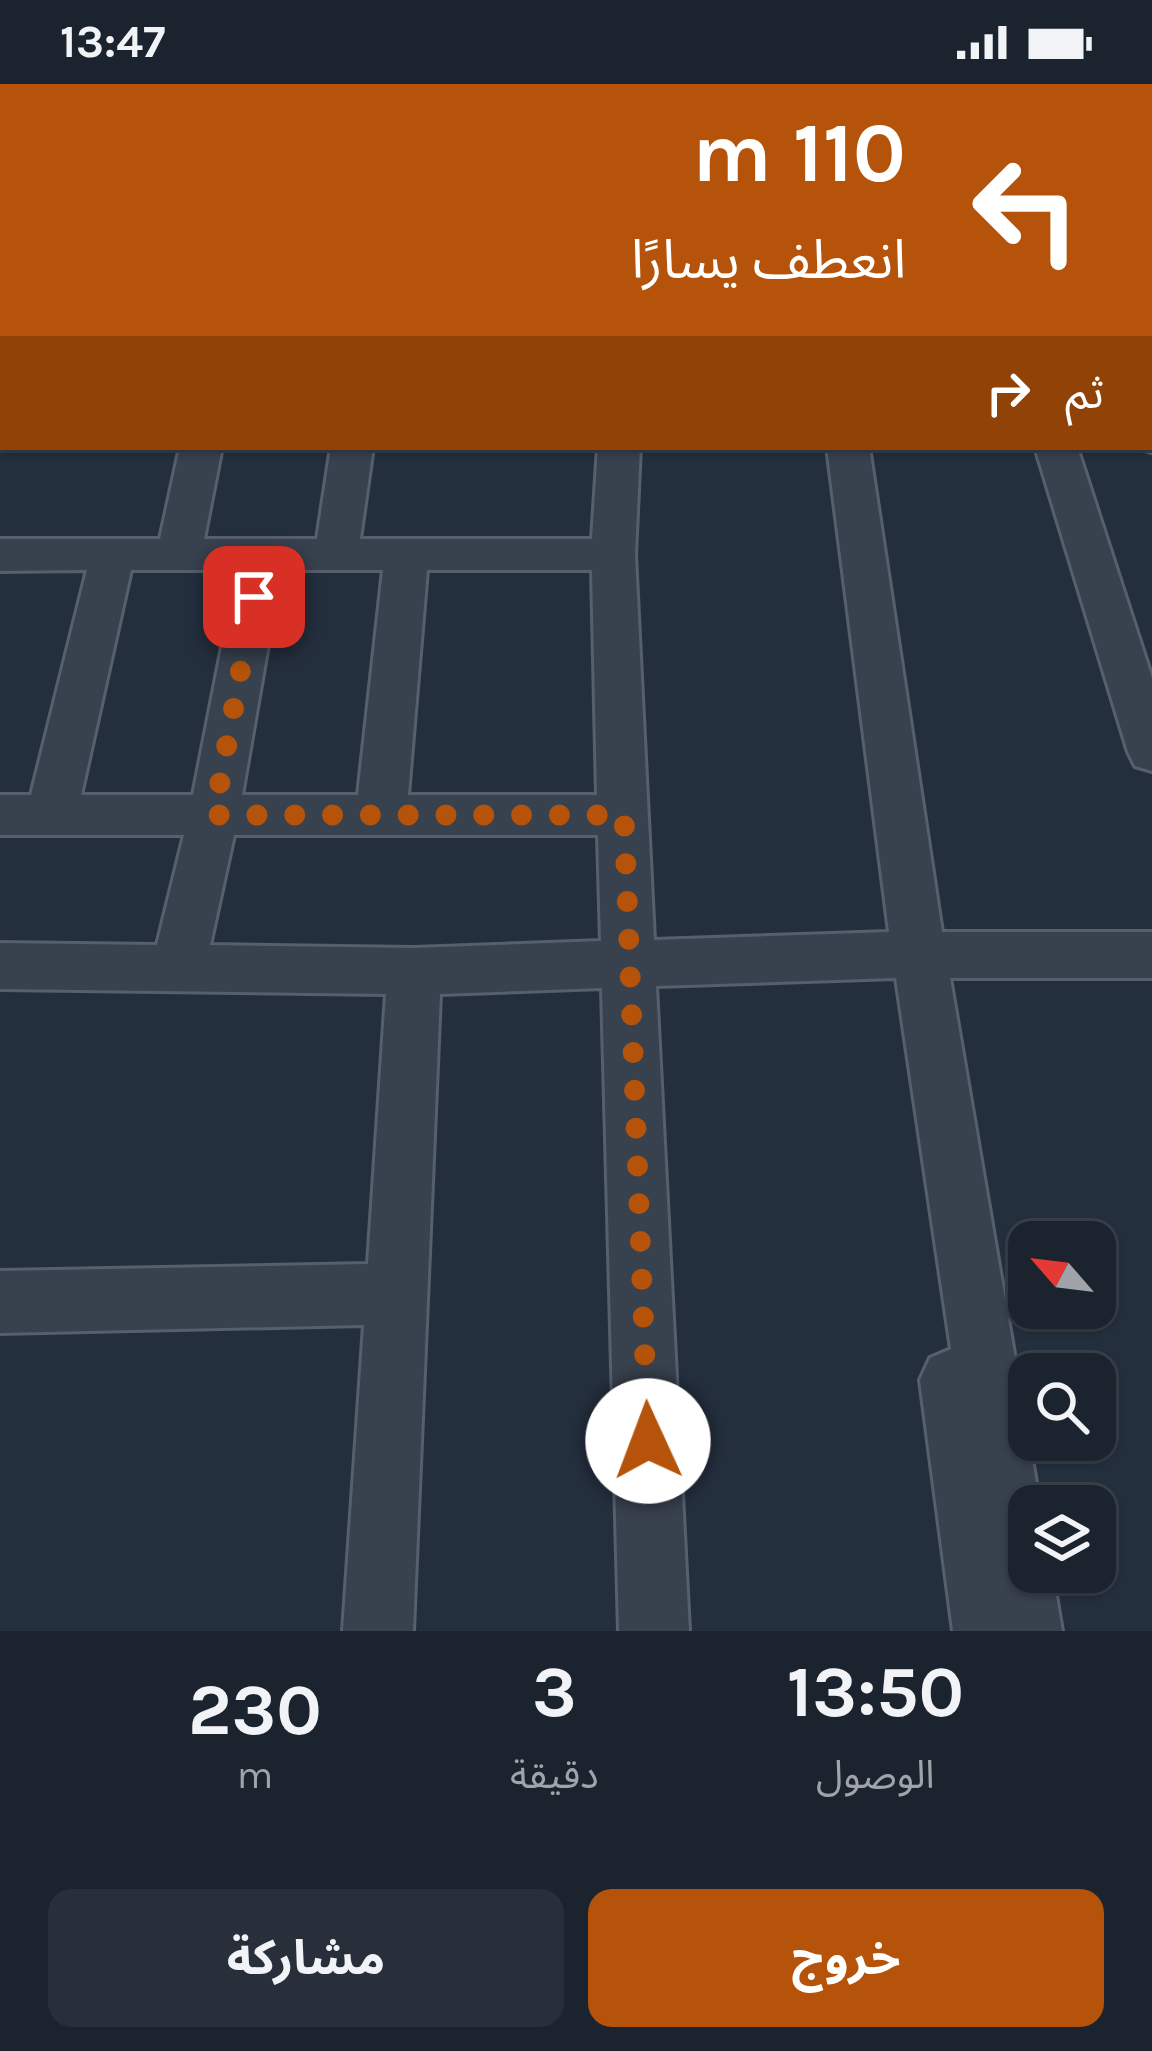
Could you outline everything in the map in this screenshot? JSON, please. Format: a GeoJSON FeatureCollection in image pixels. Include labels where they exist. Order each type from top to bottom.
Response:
{"type":"FeatureCollection","features":[{"type":"Feature","properties":{"kind":"street"},"geometry":{"type":"LineString","coordinates":[[178,554],[200,450]]}},
{"type":"Feature","properties":{"kind":"street"},"geometry":{"type":"LineString","coordinates":[[336,554],[352,450]]}},
{"type":"Feature","properties":{"kind":"street"},"geometry":{"type":"LineString","coordinates":[[619,450],[613,555],[654,1631]]}},
{"type":"Feature","properties":{"kind":"street"},"geometry":{"type":"LineString","coordinates":[[820,450],[1027,1631]]}},
{"type":"Feature","properties":{"kind":"street"},"geometry":{"type":"LineString","coordinates":[[848,450],[988,1631]]}},
{"type":"Feature","properties":{"kind":"street"},"geometry":{"type":"LineString","coordinates":[[1057,450],[1139,667],[1152,752]]}},
{"type":"Feature","properties":{"kind":"street"},"geometry":{"type":"LineString","coordinates":[[51,815],[113,554]]}},
{"type":"Feature","properties":{"kind":"street"},"geometry":{"type":"LineString","coordinates":[[178,968],[214,815],[262,554]]}},
{"type":"Feature","properties":{"kind":"street"},"geometry":{"type":"LineString","coordinates":[[0,555],[613,555]]}},
{"type":"Feature","properties":{"kind":"street"},"geometry":{"type":"LineString","coordinates":[[381,816],[406,555]]}},
{"type":"Feature","properties":{"kind":"street"},"geometry":{"type":"LineString","coordinates":[[0,814],[624,815]]}},
{"type":"Feature","properties":{"kind":"street"},"geometry":{"type":"LineString","coordinates":[[0,965],[414,971],[905,955],[1152,955]]}},
{"type":"Feature","properties":{"kind":"street"},"geometry":{"type":"LineString","coordinates":[[378,1631],[414,971]]}},
{"type":"Feature","properties":{"kind":"street"},"geometry":{"type":"LineString","coordinates":[[0,1303],[394,1294]]}},
{"type":"Feature","properties":{"kind":"route"},"geometry":{"type":"LineString","coordinates":[[254,597],[214,815],[624,815],[648,1441]]}}]}
